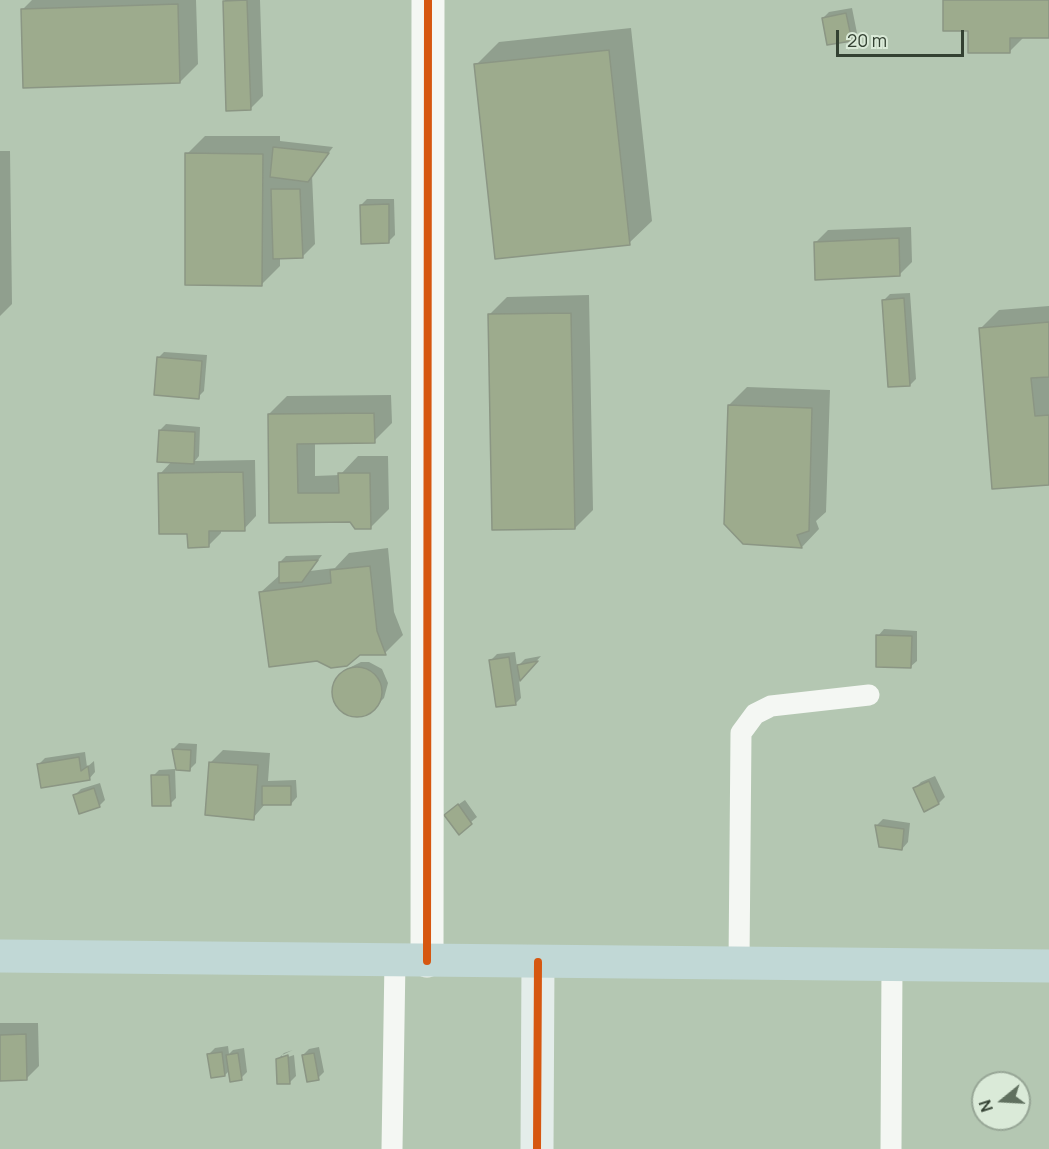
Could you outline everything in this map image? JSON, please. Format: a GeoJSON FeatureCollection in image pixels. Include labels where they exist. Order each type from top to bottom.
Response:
{"type":"FeatureCollection","features":[{"type":"Feature","properties":{"kind":"highway"},"geometry":{"type":"LineString","coordinates":[[0,956],[1049,966]]}},
{"type":"Feature","properties":{"kind":"street"},"geometry":{"type":"LineString","coordinates":[[427,961],[428,0]]}},
{"type":"Feature","properties":{"kind":"street"},"geometry":{"type":"LineString","coordinates":[[537,1149],[538,962]]}},
{"type":"Feature","properties":{"kind":"lane"},"geometry":{"type":"LineString","coordinates":[[739,964],[741,733],[755,714],[771,706],[868,695]]}},
{"type":"Feature","properties":{"kind":"lane"},"geometry":{"type":"LineString","coordinates":[[392,1149],[394,960]]}},
{"type":"Feature","properties":{"kind":"lane"},"geometry":{"type":"LineString","coordinates":[[891,1149],[892,965]]}},
{"type":"Feature","properties":{"kind":"building"},"geometry":{"type":"Polygon","coordinates":[[[247,0],[251,110],[226,111],[223,1],[247,0]]]}},
{"type":"Feature","properties":{"kind":"building"},"geometry":{"type":"Polygon","coordinates":[[[943,0],[1049,0],[1049,38],[1010,38],[1010,53],[968,53],[968,31],[943,31],[943,0]]]}},
{"type":"Feature","properties":{"kind":"building"},"geometry":{"type":"Polygon","coordinates":[[[178,4],[180,83],[23,88],[21,9],[178,4]]]}},
{"type":"Feature","properties":{"kind":"building"},"geometry":{"type":"Polygon","coordinates":[[[846,13],[852,41],[827,45],[822,18],[846,13]]]}},
{"type":"Feature","properties":{"kind":"building"},"geometry":{"type":"Polygon","coordinates":[[[609,50],[630,245],[495,259],[474,64],[609,50]]]}},
{"type":"Feature","properties":{"kind":"building"},"geometry":{"type":"Polygon","coordinates":[[[273,147],[329,153],[308,182],[270,177],[273,147]]]}},
{"type":"Feature","properties":{"kind":"building"},"geometry":{"type":"Polygon","coordinates":[[[185,153],[263,154],[262,286],[185,285],[185,153]]]}},
{"type":"Feature","properties":{"kind":"building"},"geometry":{"type":"Polygon","coordinates":[[[271,189],[300,189],[303,258],[273,259],[271,189]]]}},
{"type":"Feature","properties":{"kind":"building"},"geometry":{"type":"Polygon","coordinates":[[[389,204],[389,243],[361,244],[360,205],[389,204]]]}},
{"type":"Feature","properties":{"kind":"building"},"geometry":{"type":"Polygon","coordinates":[[[899,238],[900,276],[815,280],[814,242],[899,238]]]}},
{"type":"Feature","properties":{"kind":"building"},"geometry":{"type":"Polygon","coordinates":[[[904,298],[910,386],[888,387],[882,300],[904,298]]]}},
{"type":"Feature","properties":{"kind":"building"},"geometry":{"type":"Polygon","coordinates":[[[571,313],[575,529],[492,530],[488,314],[571,313]]]}},
{"type":"Feature","properties":{"kind":"building"},"geometry":{"type":"Polygon","coordinates":[[[1049,322],[1049,377],[1031,378],[1035,416],[1049,415],[1049,485],[992,489],[979,328],[1049,322]]]}},
{"type":"Feature","properties":{"kind":"building"},"geometry":{"type":"Polygon","coordinates":[[[157,357],[202,361],[199,399],[154,395],[157,357]]]}},
{"type":"Feature","properties":{"kind":"building"},"geometry":{"type":"Polygon","coordinates":[[[728,405],[812,408],[809,531],[797,535],[802,548],[743,544],[724,524],[728,405]]]}},
{"type":"Feature","properties":{"kind":"building"},"geometry":{"type":"Polygon","coordinates":[[[374,413],[375,443],[297,444],[298,493],[339,493],[338,473],[370,473],[371,529],[355,529],[350,522],[269,523],[268,414],[374,413]]]}},
{"type":"Feature","properties":{"kind":"building"},"geometry":{"type":"Polygon","coordinates":[[[159,430],[195,432],[194,464],[157,462],[159,430]]]}},
{"type":"Feature","properties":{"kind":"building"},"geometry":{"type":"Polygon","coordinates":[[[243,472],[245,531],[209,531],[209,547],[188,548],[187,534],[159,534],[158,473],[243,472]]]}},
{"type":"Feature","properties":{"kind":"building"},"geometry":{"type":"Polygon","coordinates":[[[318,560],[302,582],[279,583],[279,562],[318,560]]]}},
{"type":"Feature","properties":{"kind":"building"},"geometry":{"type":"Polygon","coordinates":[[[370,566],[377,631],[386,655],[360,655],[347,666],[331,668],[317,661],[269,667],[259,592],[331,583],[330,570],[370,566]]]}},
{"type":"Feature","properties":{"kind":"building"},"geometry":{"type":"Polygon","coordinates":[[[876,635],[912,636],[911,668],[876,667],[876,635]]]}},
{"type":"Feature","properties":{"kind":"building"},"geometry":{"type":"Polygon","coordinates":[[[509,657],[516,705],[496,707],[489,660],[509,657]]]}},
{"type":"Feature","properties":{"kind":"building"},"geometry":{"type":"Polygon","coordinates":[[[538,661],[520,681],[517,665],[538,661]]]}},
{"type":"Feature","properties":{"kind":"building"},"geometry":{"type":"Polygon","coordinates":[[[357,667],[375,674],[382,692],[375,710],[357,717],[339,710],[332,692],[339,674],[357,667]]]}},
{"type":"Feature","properties":{"kind":"building"},"geometry":{"type":"Polygon","coordinates":[[[172,749],[191,750],[190,771],[176,770],[172,749]]]}},
{"type":"Feature","properties":{"kind":"building"},"geometry":{"type":"Polygon","coordinates":[[[79,757],[81,771],[88,766],[90,780],[41,788],[37,764],[79,757]]]}},
{"type":"Feature","properties":{"kind":"building"},"geometry":{"type":"Polygon","coordinates":[[[209,762],[258,765],[254,820],[205,815],[209,762]]]}},
{"type":"Feature","properties":{"kind":"building"},"geometry":{"type":"Polygon","coordinates":[[[151,775],[169,775],[171,806],[152,806],[151,775]]]}},
{"type":"Feature","properties":{"kind":"building"},"geometry":{"type":"Polygon","coordinates":[[[929,781],[939,804],[924,812],[913,788],[929,781]]]}},
{"type":"Feature","properties":{"kind":"building"},"geometry":{"type":"Polygon","coordinates":[[[262,786],[291,786],[291,805],[262,805],[262,786]]]}},
{"type":"Feature","properties":{"kind":"building"},"geometry":{"type":"Polygon","coordinates":[[[94,788],[100,807],[79,814],[73,795],[94,788]]]}},
{"type":"Feature","properties":{"kind":"building"},"geometry":{"type":"Polygon","coordinates":[[[458,804],[472,824],[459,835],[444,815],[458,804]]]}},
{"type":"Feature","properties":{"kind":"building"},"geometry":{"type":"Polygon","coordinates":[[[875,825],[904,829],[902,850],[879,847],[875,825]]]}},
{"type":"Feature","properties":{"kind":"building"},"geometry":{"type":"Polygon","coordinates":[[[26,1034],[27,1080],[0,1081],[0,1035],[26,1034]]]}},
{"type":"Feature","properties":{"kind":"building"},"geometry":{"type":"Polygon","coordinates":[[[222,1052],[225,1076],[211,1078],[207,1054],[222,1052]]]}},
{"type":"Feature","properties":{"kind":"building"},"geometry":{"type":"Polygon","coordinates":[[[238,1053],[242,1080],[230,1082],[226,1055],[238,1053]]]}},
{"type":"Feature","properties":{"kind":"building"},"geometry":{"type":"Polygon","coordinates":[[[314,1053],[319,1080],[307,1082],[302,1055],[314,1053]]]}},
{"type":"Feature","properties":{"kind":"building"},"geometry":{"type":"Polygon","coordinates":[[[288,1055],[290,1084],[277,1084],[276,1059],[288,1055]]]}},
{"type":"Feature","properties":{"kind":"cycle path"},"geometry":{"type":"LineString","coordinates":[[427,961],[428,0]]}},
{"type":"Feature","properties":{"kind":"cycle path"},"geometry":{"type":"LineString","coordinates":[[537,1149],[538,962]]}}]}
